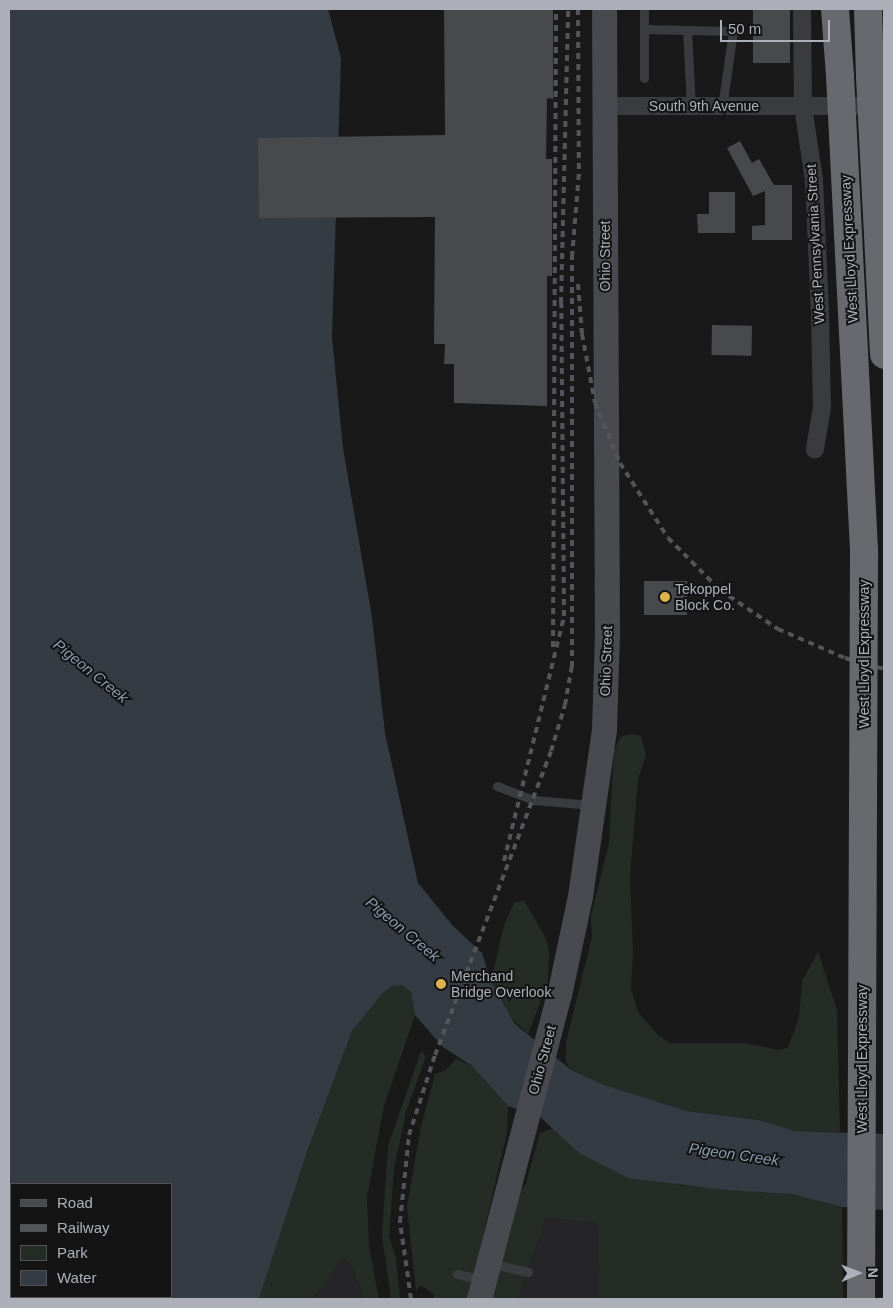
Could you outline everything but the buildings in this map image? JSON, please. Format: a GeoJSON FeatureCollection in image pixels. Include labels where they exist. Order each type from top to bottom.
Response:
{"type":"FeatureCollection","features":[{"type":"Feature","properties":{"kind":"highway","name":"West Lloyd Expressway"},"geometry":{"type":"LineString","coordinates":[[835,9],[864,546],[861,1299]]}},
{"type":"Feature","properties":{"kind":"highway"},"geometry":{"type":"LineString","coordinates":[[868,9],[884,355]]}},
{"type":"Feature","properties":{"kind":"street","name":"Ohio Street"},"geometry":{"type":"LineString","coordinates":[[483,1280],[559,995],[595,806],[604,729],[607,635],[604,9]]}},
{"type":"Feature","properties":{"kind":"street","name":"West Pennsylvania Street"},"geometry":{"type":"LineString","coordinates":[[802,9],[803,107],[814,180],[820,314],[822,407],[815,449]]}},
{"type":"Feature","properties":{"kind":"street","name":"South 9th Avenue"},"geometry":{"type":"LineString","coordinates":[[604,106],[884,106]]}},
{"type":"Feature","properties":{"kind":"lane"},"geometry":{"type":"LineString","coordinates":[[644,9],[644,78]]}},
{"type":"Feature","properties":{"kind":"lane"},"geometry":{"type":"LineString","coordinates":[[644,29],[733,31],[722,107]]}},
{"type":"Feature","properties":{"kind":"lane"},"geometry":{"type":"LineString","coordinates":[[687,30],[691,106]]}},
{"type":"Feature","properties":{"kind":"lane"},"geometry":{"type":"LineString","coordinates":[[497,786],[534,800],[595,806]]}},
{"type":"Feature","properties":{"kind":"lane"},"geometry":{"type":"LineString","coordinates":[[457,1274],[483,1280],[528,1272]]}},
{"type":"Feature","properties":{"kind":"shaded area"},"geometry":{"type":"Polygon","coordinates":[[[546,1218],[597,1223],[599,1299],[518,1299],[546,1218]]]}},
{"type":"Feature","properties":{"kind":"shaded area"},"geometry":{"type":"Polygon","coordinates":[[[342,1258],[351,1265],[364,1299],[310,1299],[324,1287],[342,1258]]]}},
{"type":"Feature","properties":{"kind":"green space"},"geometry":{"type":"Polygon","coordinates":[[[630,734],[641,736],[646,755],[638,779],[630,877],[633,952],[631,989],[638,1012],[658,1035],[670,1043],[745,1043],[778,1050],[788,1048],[799,1017],[802,981],[818,952],[837,1010],[840,1132],[795,1131],[759,1120],[687,1111],[604,1085],[571,1070],[566,1062],[566,1042],[592,937],[591,916],[609,843],[614,751],[620,737],[630,734]]]}},
{"type":"Feature","properties":{"kind":"green space"},"geometry":{"type":"Polygon","coordinates":[[[524,900],[547,941],[549,952],[548,982],[528,1034],[504,1011],[491,982],[504,925],[514,903],[524,900]]]}},
{"type":"Feature","properties":{"kind":"green space"},"geometry":{"type":"Polygon","coordinates":[[[402,985],[411,992],[415,1015],[384,1106],[367,1197],[369,1246],[379,1299],[364,1299],[351,1265],[342,1258],[324,1287],[310,1299],[259,1299],[307,1152],[352,1031],[383,993],[392,986],[402,985]]]}},
{"type":"Feature","properties":{"kind":"green space"},"geometry":{"type":"Polygon","coordinates":[[[421,1051],[426,1056],[406,1112],[394,1169],[389,1237],[396,1258],[400,1298],[391,1299],[382,1235],[388,1146],[421,1051]]]}},
{"type":"Feature","properties":{"kind":"green space"},"geometry":{"type":"Polygon","coordinates":[[[456,1059],[472,1066],[508,1106],[507,1133],[468,1299],[434,1299],[434,1294],[420,1285],[416,1291],[407,1206],[421,1126],[435,1074],[446,1070],[456,1059]]]}},
{"type":"Feature","properties":{"kind":"green space"},"geometry":{"type":"Polygon","coordinates":[[[554,1128],[579,1153],[679,1185],[792,1194],[842,1207],[843,1299],[599,1299],[597,1223],[546,1218],[518,1299],[491,1299],[520,1188],[525,1186],[540,1133],[554,1128]]]}},
{"type":"Feature","properties":{"kind":"water","name":"Pigeon Creek"},"geometry":{"type":"Polygon","coordinates":[[[9,9],[328,9],[341,58],[332,337],[343,448],[372,617],[385,733],[418,883],[453,926],[482,953],[491,982],[514,1023],[571,1070],[604,1085],[687,1111],[759,1120],[795,1131],[884,1134],[884,1210],[842,1207],[792,1194],[726,1190],[628,1178],[579,1153],[539,1116],[508,1106],[472,1066],[443,1047],[415,1015],[411,992],[402,985],[392,986],[383,993],[352,1031],[307,1152],[259,1299],[9,1299],[9,9]]]}},
{"type":"Feature","properties":{"kind":"railway"},"geometry":{"type":"LineString","coordinates":[[553,647],[556,9]]}},
{"type":"Feature","properties":{"kind":"railway"},"geometry":{"type":"LineString","coordinates":[[504,861],[564,616],[561,303],[568,9]]}},
{"type":"Feature","properties":{"kind":"railway"},"geometry":{"type":"LineString","coordinates":[[578,9],[579,176]]}},
{"type":"Feature","properties":{"kind":"railway"},"geometry":{"type":"LineString","coordinates":[[411,1299],[400,1222],[409,1135],[435,1055],[551,751],[565,705],[572,667],[572,257],[579,171]]}},
{"type":"Feature","properties":{"kind":"railway"},"geometry":{"type":"LineString","coordinates":[[578,284],[582,334],[595,403],[620,463],[668,538],[720,590],[778,629],[845,658],[884,669]]}},
{"type":"Feature","properties":{"kind":"place","name":"Tekoppel Block Co."},"geometry":{"type":"Point","coordinates":[665,597]}},
{"type":"Feature","properties":{"kind":"place","name":"Merchand Bridge Overlook"},"geometry":{"type":"Point","coordinates":[441,984]}}]}
